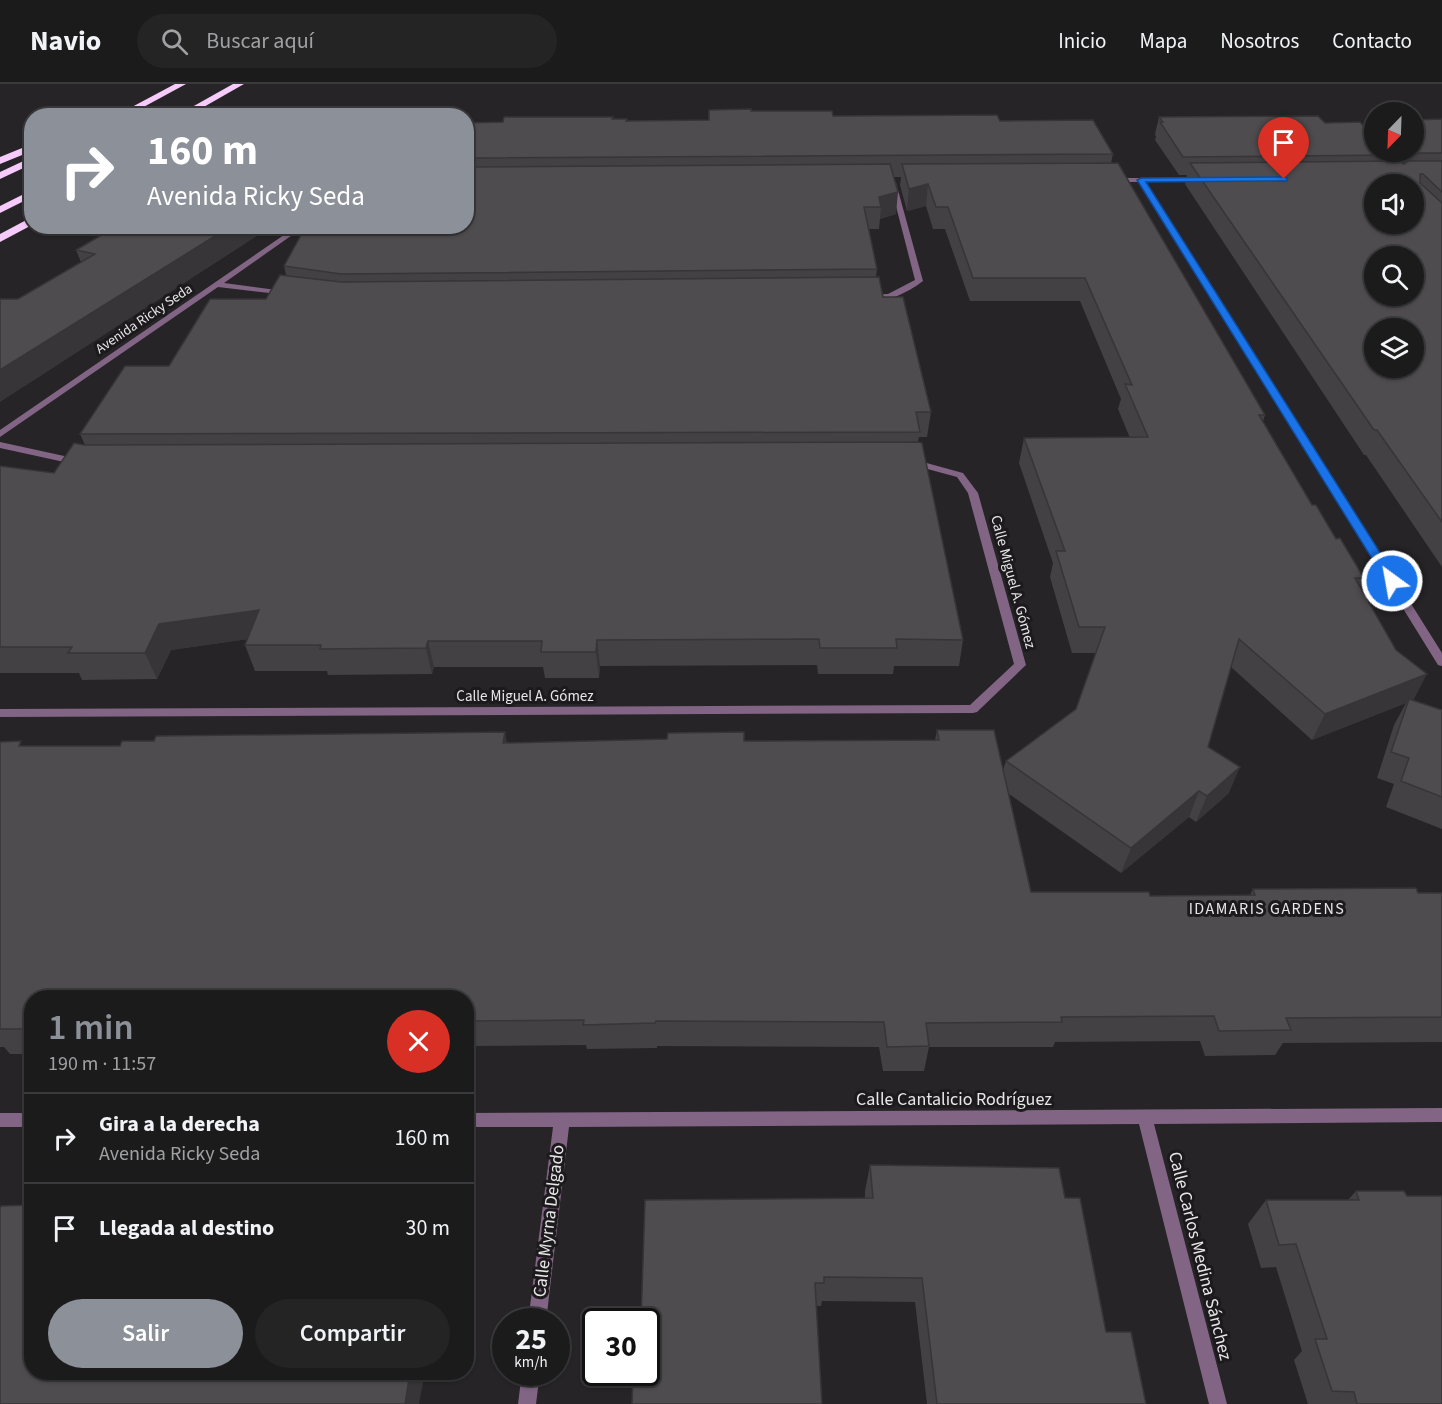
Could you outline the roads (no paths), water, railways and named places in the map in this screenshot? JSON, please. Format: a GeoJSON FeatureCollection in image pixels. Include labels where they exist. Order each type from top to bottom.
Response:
{"type":"FeatureCollection","features":[{"type":"Feature","properties":{"kind":"highway"},"geometry":{"type":"LineString","coordinates":[[134,108],[182,84]]}},
{"type":"Feature","properties":{"kind":"highway"},"geometry":{"type":"LineString","coordinates":[[195,108],[236,86]]}},
{"type":"Feature","properties":{"kind":"highway"},"geometry":{"type":"LineString","coordinates":[[205,108],[236,86]]}},
{"type":"Feature","properties":{"kind":"highway"},"geometry":{"type":"LineString","coordinates":[[129,108],[153,98]]}},
{"type":"Feature","properties":{"kind":"highway"},"geometry":{"type":"LineString","coordinates":[[0,161],[24,150]]}},
{"type":"Feature","properties":{"kind":"highway"},"geometry":{"type":"LineString","coordinates":[[0,176],[24,164]]}},
{"type":"Feature","properties":{"kind":"highway"},"geometry":{"type":"LineString","coordinates":[[0,210],[24,198]]}},
{"type":"Feature","properties":{"kind":"highway"},"geometry":{"type":"LineString","coordinates":[[0,239],[24,225]]}},
{"type":"Feature","properties":{"kind":"street"},"geometry":{"type":"LineString","coordinates":[[1106,180],[1213,180]]}},
{"type":"Feature","properties":{"kind":"street"},"geometry":{"type":"LineString","coordinates":[[1141,180],[1442,662]]}},
{"type":"Feature","properties":{"kind":"street"},"geometry":{"type":"LineString","coordinates":[[881,182],[904,182]]}},
{"type":"Feature","properties":{"kind":"street"},"geometry":{"type":"LineString","coordinates":[[854,297],[890,296],[919,281],[893,182]]}},
{"type":"Feature","properties":{"kind":"street","name":"Avenida Ricky Seda"},"geometry":{"type":"LineString","coordinates":[[0,434],[291,234]]}},
{"type":"Feature","properties":{"kind":"street"},"geometry":{"type":"LineString","coordinates":[[218,285],[288,294]]}},
{"type":"Feature","properties":{"kind":"street"},"geometry":{"type":"LineString","coordinates":[[0,445],[95,465]]}},
{"type":"Feature","properties":{"kind":"street","name":"Calle Miguel A. Gómez"},"geometry":{"type":"LineString","coordinates":[[0,713],[973,709],[1020,665],[973,493],[960,475],[915,462],[903,462]]}},
{"type":"Feature","properties":{"kind":"street","name":"Calle Cantalicio Rodríguez"},"geometry":{"type":"LineString","coordinates":[[474,1120],[1442,1115]]}},
{"type":"Feature","properties":{"kind":"street","name":"Calle Carlos Medina Sánchez"},"geometry":{"type":"LineString","coordinates":[[1145,1118],[1218,1404]]}},
{"type":"Feature","properties":{"kind":"street"},"geometry":{"type":"LineString","coordinates":[[0,1120],[24,1120]]}},
{"type":"Feature","properties":{"kind":"street","name":"Calle Myrna Delgado"},"geometry":{"type":"LineString","coordinates":[[539,1308],[562,1120]]}},
{"type":"Feature","properties":{"kind":"street"},"geometry":{"type":"LineString","coordinates":[[527,1404],[529,1386]]}},
{"type":"Feature","properties":{"kind":"district","name":"IDAMARIS GARDENS"},"geometry":{"type":"Point","coordinates":[1267,909]}}]}
